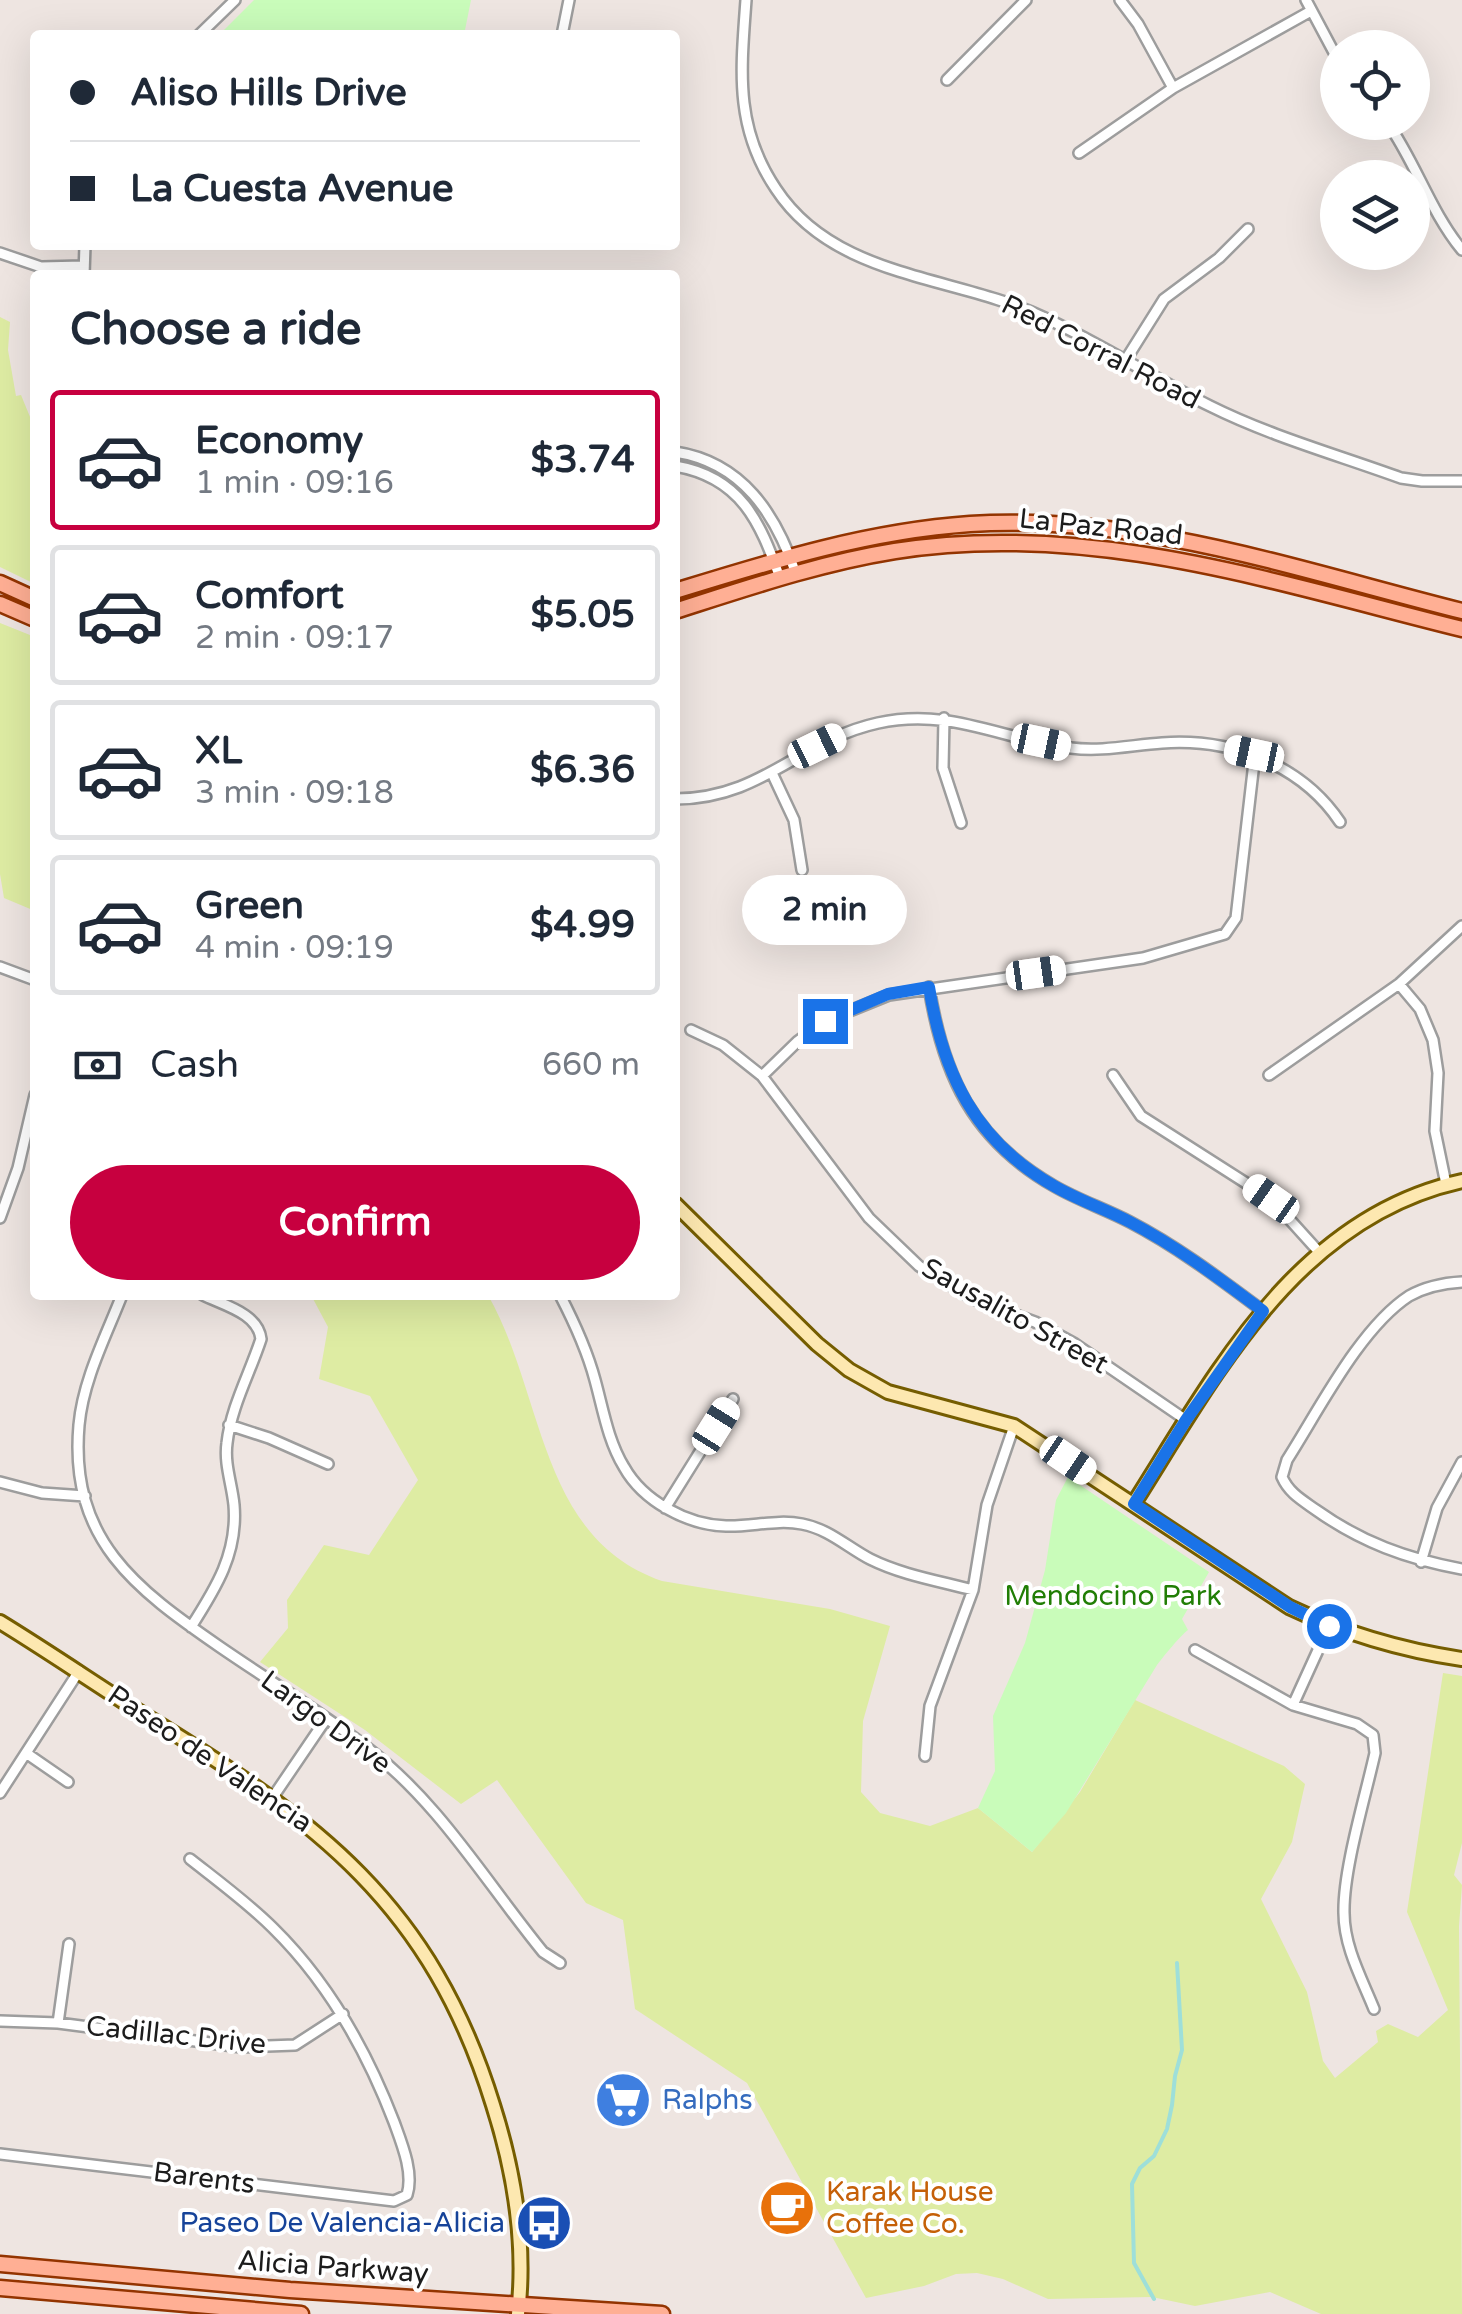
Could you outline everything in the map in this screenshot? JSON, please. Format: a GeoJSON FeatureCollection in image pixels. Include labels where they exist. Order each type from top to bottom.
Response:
{"type":"FeatureCollection","features":[{"type":"Feature","properties":{"kind":"main road","name":"La Paz Road"},"geometry":{"type":"LineString","coordinates":[[680,589],[852,540],[973,524],[1062,524],[1196,544],[1462,611]]}},
{"type":"Feature","properties":{"kind":"main road","name":"La Paz Road"},"geometry":{"type":"LineString","coordinates":[[680,609],[853,559],[936,546],[1023,542],[1088,545],[1194,562],[1462,629]]}},
{"type":"Feature","properties":{"kind":"main road"},"geometry":{"type":"LineString","coordinates":[[0,583],[30,597]]}},
{"type":"Feature","properties":{"kind":"main road"},"geometry":{"type":"LineString","coordinates":[[0,604],[30,618]]}},
{"type":"Feature","properties":{"kind":"main road","name":"Alicia Parkway"},"geometry":{"type":"LineString","coordinates":[[0,2264],[518,2309],[662,2314]]}},
{"type":"Feature","properties":{"kind":"main road"},"geometry":{"type":"LineString","coordinates":[[178,2305],[181,2281]]}},
{"type":"Feature","properties":{"kind":"main road","name":"Alicia Parkway"},"geometry":{"type":"LineString","coordinates":[[0,2288],[302,2314]]}},
{"type":"Feature","properties":{"kind":"street"},"geometry":{"type":"LineString","coordinates":[[204,30],[235,0]]}},
{"type":"Feature","properties":{"kind":"street"},"geometry":{"type":"LineString","coordinates":[[563,30],[569,0]]}},
{"type":"Feature","properties":{"kind":"street","name":"Red Corral Road"},"geometry":{"type":"LineString","coordinates":[[746,0],[740,84],[745,121],[756,154],[776,191],[803,222],[831,244],[864,260],[1006,301],[1234,417],[1401,478],[1422,482],[1462,480]]}},
{"type":"Feature","properties":{"kind":"street"},"geometry":{"type":"LineString","coordinates":[[947,80],[1026,0]]}},
{"type":"Feature","properties":{"kind":"street"},"geometry":{"type":"LineString","coordinates":[[1120,0],[1138,24],[1173,88]]}},
{"type":"Feature","properties":{"kind":"street"},"geometry":{"type":"LineString","coordinates":[[1306,0],[1321,30]]}},
{"type":"Feature","properties":{"kind":"street"},"geometry":{"type":"LineString","coordinates":[[1080,153],[1173,88],[1311,11]]}},
{"type":"Feature","properties":{"kind":"street"},"geometry":{"type":"LineString","coordinates":[[1398,140],[1436,213],[1462,250]]}},
{"type":"Feature","properties":{"kind":"street"},"geometry":{"type":"LineString","coordinates":[[1126,361],[1164,300],[1220,258],[1248,229]]}},
{"type":"Feature","properties":{"kind":"street"},"geometry":{"type":"LineString","coordinates":[[0,253],[41,266],[84,270]]}},
{"type":"Feature","properties":{"kind":"street"},"geometry":{"type":"LineString","coordinates":[[680,453],[706,459],[747,485],[773,518],[796,574]]}},
{"type":"Feature","properties":{"kind":"street"},"geometry":{"type":"LineString","coordinates":[[680,467],[704,473],[735,496],[761,526],[780,578]]}},
{"type":"Feature","properties":{"kind":"street"},"geometry":{"type":"LineString","coordinates":[[680,799],[716,796],[748,786],[845,732],[911,718],[944,718],[1072,748],[1200,743],[1254,754],[1324,798],[1340,822]]}},
{"type":"Feature","properties":{"kind":"street"},"geometry":{"type":"LineString","coordinates":[[944,718],[943,768],[961,824]]}},
{"type":"Feature","properties":{"kind":"street"},"geometry":{"type":"LineString","coordinates":[[762,1076],[825,1021],[888,994],[1142,958],[1225,934],[1236,918],[1254,754]]}},
{"type":"Feature","properties":{"kind":"street"},"geometry":{"type":"LineString","coordinates":[[772,773],[794,820],[802,870]]}},
{"type":"Feature","properties":{"kind":"street"},"geometry":{"type":"LineString","coordinates":[[1269,1075],[1399,984],[1462,926]]}},
{"type":"Feature","properties":{"kind":"street"},"geometry":{"type":"LineString","coordinates":[[0,968],[30,978]]}},
{"type":"Feature","properties":{"kind":"street"},"geometry":{"type":"LineString","coordinates":[[1399,984],[1420,1010],[1434,1040],[1438,1074],[1435,1131],[1446,1184]]}},
{"type":"Feature","properties":{"kind":"street"},"geometry":{"type":"LineString","coordinates":[[929,987],[938,1038],[956,1088],[985,1130],[1018,1162],[1054,1186],[1130,1222],[1187,1255],[1263,1311]]}},
{"type":"Feature","properties":{"kind":"street","name":"Sausalito Street"},"geometry":{"type":"LineString","coordinates":[[691,1030],[723,1046],[762,1076],[869,1218],[919,1266],[973,1299],[1035,1322],[1075,1344],[1186,1420]]}},
{"type":"Feature","properties":{"kind":"street"},"geometry":{"type":"LineString","coordinates":[[1113,1075],[1142,1116],[1271,1199],[1318,1252]]}},
{"type":"Feature","properties":{"kind":"street"},"geometry":{"type":"LineString","coordinates":[[0,1218],[18,1168],[30,1116]]}},
{"type":"Feature","properties":{"kind":"street"},"geometry":{"type":"LineString","coordinates":[[1134,1504],[1186,1420],[1286,1282],[1318,1252],[1376,1212],[1462,1181]]}},
{"type":"Feature","properties":{"kind":"street"},"geometry":{"type":"LineString","coordinates":[[680,1209],[817,1344],[849,1370],[888,1392],[1014,1426],[1290,1607],[1329,1626],[1388,1646],[1462,1659]]}},
{"type":"Feature","properties":{"kind":"street"},"geometry":{"type":"LineString","coordinates":[[1462,1282],[1412,1294],[1384,1315],[1286,1460],[1282,1478],[1291,1492],[1341,1528],[1378,1547],[1421,1562],[1462,1570]]}},
{"type":"Feature","properties":{"kind":"street","name":"Largo Drive"},"geometry":{"type":"LineString","coordinates":[[120,1300],[87,1386],[79,1422],[78,1463],[97,1530],[122,1570],[154,1602],[365,1746],[407,1782],[452,1830],[542,1952],[560,1963]]}},
{"type":"Feature","properties":{"kind":"street"},"geometry":{"type":"LineString","coordinates":[[192,1627],[227,1566],[234,1534],[226,1450],[229,1425],[261,1339],[260,1329],[247,1316],[213,1300]]}},
{"type":"Feature","properties":{"kind":"street"},"geometry":{"type":"LineString","coordinates":[[563,1300],[576,1325],[612,1443],[625,1470],[665,1508],[698,1522],[727,1526],[803,1524],[834,1535],[897,1570],[973,1590]]}},
{"type":"Feature","properties":{"kind":"street"},"geometry":{"type":"LineString","coordinates":[[665,1508],[733,1399]]}},
{"type":"Feature","properties":{"kind":"street"},"geometry":{"type":"LineString","coordinates":[[229,1425],[328,1464]]}},
{"type":"Feature","properties":{"kind":"street"},"geometry":{"type":"LineString","coordinates":[[926,1756],[930,1706],[973,1590],[987,1505],[1014,1426]]}},
{"type":"Feature","properties":{"kind":"street"},"geometry":{"type":"LineString","coordinates":[[1421,1562],[1437,1508],[1462,1462]]}},
{"type":"Feature","properties":{"kind":"street"},"geometry":{"type":"LineString","coordinates":[[0,1482],[42,1493],[85,1496]]}},
{"type":"Feature","properties":{"kind":"street","name":"Paseo de Valencia"},"geometry":{"type":"LineString","coordinates":[[0,1622],[273,1796],[329,1841],[387,1902],[435,1972],[481,2066],[508,2154],[518,2222],[518,2309]]}},
{"type":"Feature","properties":{"kind":"street"},"geometry":{"type":"LineString","coordinates":[[1292,1705],[1329,1626]]}},
{"type":"Feature","properties":{"kind":"street"},"geometry":{"type":"LineString","coordinates":[[1195,1650],[1292,1705],[1366,1728],[1374,1735],[1376,1744],[1344,1914],[1348,1946],[1374,2009]]}},
{"type":"Feature","properties":{"kind":"street"},"geometry":{"type":"LineString","coordinates":[[0,1793],[79,1671]]}},
{"type":"Feature","properties":{"kind":"street"},"geometry":{"type":"LineString","coordinates":[[273,1796],[326,1719]]}},
{"type":"Feature","properties":{"kind":"street"},"geometry":{"type":"LineString","coordinates":[[26,1753],[68,1782]]}},
{"type":"Feature","properties":{"kind":"street"},"geometry":{"type":"LineString","coordinates":[[190,1858],[272,1926],[317,1976],[343,2014]]}},
{"type":"Feature","properties":{"kind":"street"},"geometry":{"type":"LineString","coordinates":[[58,2023],[69,1944]]}},
{"type":"Feature","properties":{"kind":"street","name":"Cadillac Drive"},"geometry":{"type":"LineString","coordinates":[[0,2021],[58,2023],[241,2047],[295,2045],[343,2014]]}},
{"type":"Feature","properties":{"kind":"street","name":"Barents"},"geometry":{"type":"LineString","coordinates":[[0,2154],[394,2200],[407,2195],[412,2181],[396,2128],[375,2074],[343,2014]]}},
{"type":"Feature","properties":{"kind":"green space"},"geometry":{"type":"Polygon","coordinates":[[[254,0],[471,0],[465,30],[224,30],[254,0]]]}},
{"type":"Feature","properties":{"kind":"green space"},"geometry":{"type":"Polygon","coordinates":[[[0,317],[10,322],[8,350],[16,396],[21,395],[30,417],[30,582],[0,567],[0,317]]]}},
{"type":"Feature","properties":{"kind":"green space"},"geometry":{"type":"Polygon","coordinates":[[[0,623],[30,635],[30,909],[4,898],[0,874],[0,623]]]}},
{"type":"Feature","properties":{"kind":"green space"},"geometry":{"type":"Polygon","coordinates":[[[314,1300],[490,1300],[507,1334],[567,1498],[591,1532],[621,1560],[662,1581],[830,1609],[890,1626],[863,1721],[861,1792],[880,1813],[930,1826],[978,1808],[1032,1852],[1080,1792],[1135,1700],[1284,1766],[1305,1784],[1292,1842],[1261,1899],[1307,1992],[1323,2061],[1335,2078],[1378,2042],[1376,2031],[1388,2024],[1418,2037],[1448,2010],[1407,1912],[1443,1673],[1462,1676],[1462,1843],[1454,1875],[1462,1885],[1462,2314],[1321,2314],[1270,2292],[1195,2306],[1152,2297],[1048,2299],[1003,2279],[977,2273],[956,2274],[924,2286],[866,2298],[747,2083],[635,2009],[623,1920],[586,1903],[497,1780],[461,1804],[365,1730],[260,1662],[288,1628],[287,1600],[324,1545],[369,1555],[418,1480],[370,1396],[319,1379],[328,1327],[314,1300]]]}},
{"type":"Feature","properties":{"kind":"green space","name":"Mendocino Park"},"geometry":{"type":"Polygon","coordinates":[[[1068,1477],[1209,1572],[1182,1619],[1188,1630],[1157,1665],[1066,1813],[1032,1852],[978,1808],[995,1771],[993,1716],[1025,1643],[1045,1570],[1056,1500],[1068,1477]]]}},
{"type":"Feature","properties":{"kind":"waterway"},"geometry":{"type":"LineString","coordinates":[[1154,2299],[1134,2263],[1132,2184],[1140,2168],[1154,2156],[1167,2129],[1172,2105],[1182,2050],[1177,1963]]}},
{"type":"Feature","properties":{"kind":"place","name":"Ralphs"},"geometry":{"type":"Point","coordinates":[623,2100]}},
{"type":"Feature","properties":{"kind":"place","name":"Karak House Coffee Co."},"geometry":{"type":"Point","coordinates":[787,2208]}},
{"type":"Feature","properties":{"kind":"place","name":"Paseo De Valencia-Alicia"},"geometry":{"type":"Point","coordinates":[544,2223]}},
{"type":"Feature","properties":{"kind":"route"},"geometry":{"type":"LineString","coordinates":[[825,1021],[888,994],[929,987],[938,1038],[956,1088],[985,1130],[1018,1162],[1054,1186],[1130,1222],[1187,1255],[1263,1311],[1186,1420],[1134,1504],[1290,1607],[1329,1626]]}}]}
